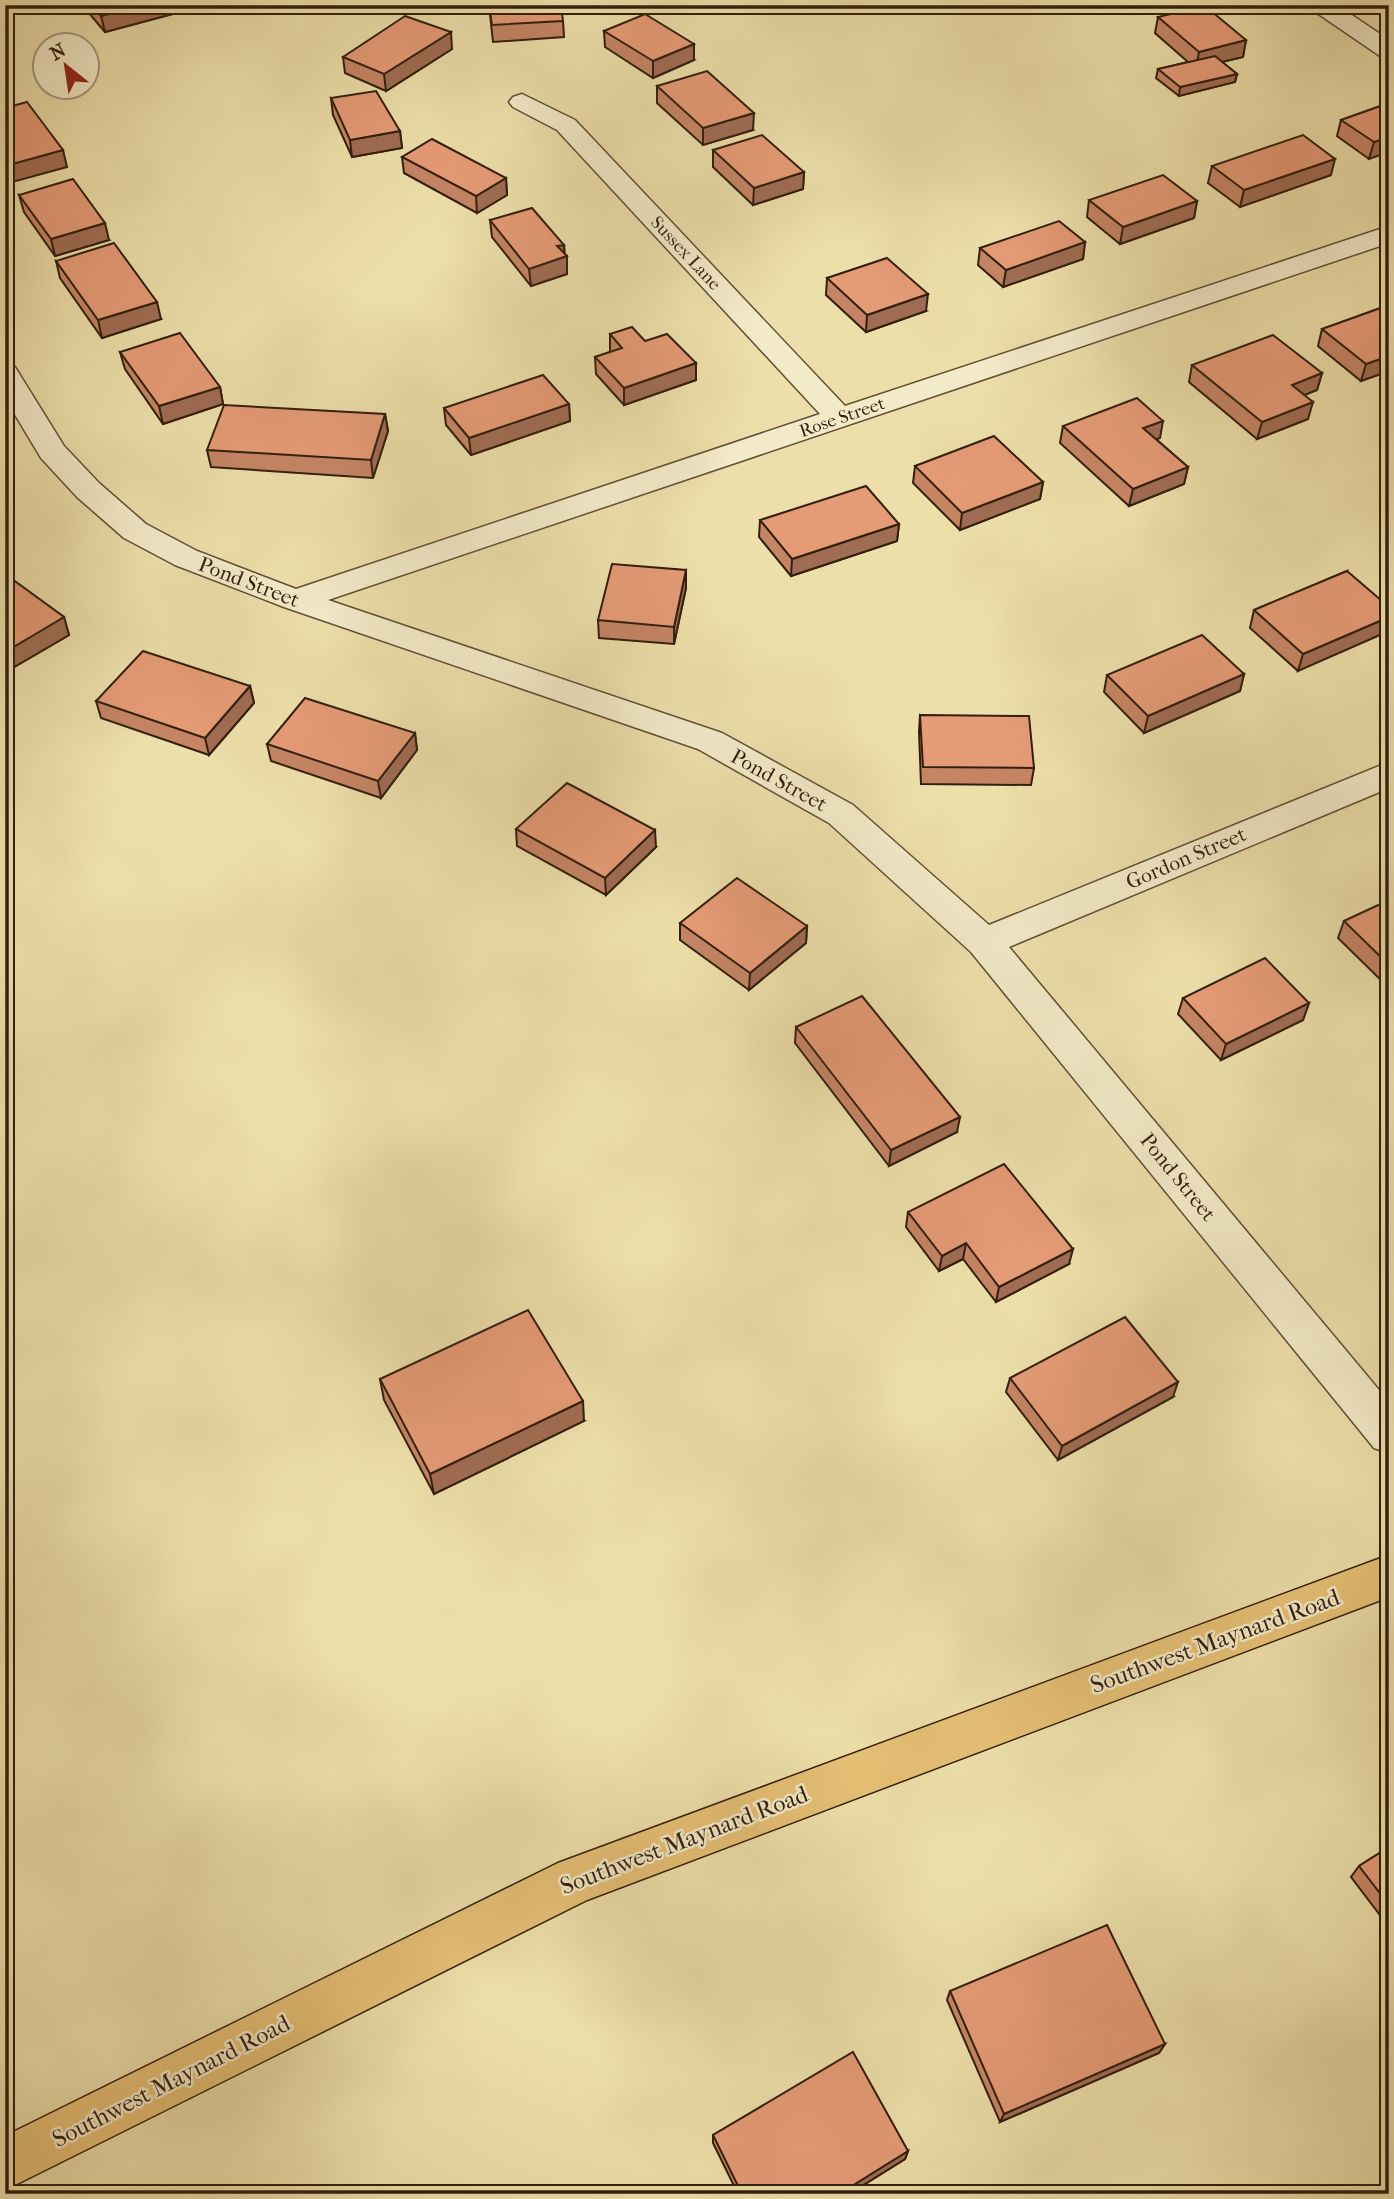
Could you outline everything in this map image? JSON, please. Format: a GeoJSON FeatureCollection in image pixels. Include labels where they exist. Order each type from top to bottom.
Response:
{"type":"FeatureCollection","features":[{"type":"Feature","properties":{"kind":"main road","name":"Southwest Maynard Road"},"geometry":{"type":"LineString","coordinates":[[5,2164],[575,1880],[1389,1576]]}},
{"type":"Feature","properties":{"kind":"street"},"geometry":{"type":"LineString","coordinates":[[1325,8],[1389,51]]}},
{"type":"Feature","properties":{"kind":"street","name":"Sussex Lane"},"geometry":{"type":"LineString","coordinates":[[522,102],[566,125],[840,418]]}},
{"type":"Feature","properties":{"kind":"street","name":"Rose Street"},"geometry":{"type":"LineString","coordinates":[[295,600],[1389,233]]}},
{"type":"Feature","properties":{"kind":"street","name":"Pond Street"},"geometry":{"type":"LineString","coordinates":[[5,373],[52,451],[88,490],[135,531],[186,558],[295,600],[709,741],[841,814],[984,942],[1389,1434]]}},
{"type":"Feature","properties":{"kind":"street","name":"Gordon Street"},"geometry":{"type":"LineString","coordinates":[[984,942],[1389,774]]}},
{"type":"Feature","properties":{"kind":"building"},"geometry":{"type":"Polygon","coordinates":[[[92,5],[140,5],[101,16],[92,5]]]}},
{"type":"Feature","properties":{"kind":"building"},"geometry":{"type":"Polygon","coordinates":[[[489,5],[561,5],[563,21],[492,25],[489,5]]]}},
{"type":"Feature","properties":{"kind":"building"},"geometry":{"type":"Polygon","coordinates":[[[1205,6],[1246,40],[1199,52],[1158,17],[1205,6]]]}},
{"type":"Feature","properties":{"kind":"building"},"geometry":{"type":"Polygon","coordinates":[[[645,14],[694,44],[653,61],[604,31],[645,14]]]}},
{"type":"Feature","properties":{"kind":"building"},"geometry":{"type":"Polygon","coordinates":[[[405,16],[451,32],[384,74],[343,57],[405,16]]]}},
{"type":"Feature","properties":{"kind":"building"},"geometry":{"type":"Polygon","coordinates":[[[1215,56],[1237,74],[1180,87],[1158,69],[1215,56]]]}},
{"type":"Feature","properties":{"kind":"building"},"geometry":{"type":"Polygon","coordinates":[[[707,71],[754,113],[703,128],[657,86],[707,71]]]}},
{"type":"Feature","properties":{"kind":"building"},"geometry":{"type":"Polygon","coordinates":[[[376,91],[400,131],[350,140],[331,98],[376,91]]]}},
{"type":"Feature","properties":{"kind":"building"},"geometry":{"type":"Polygon","coordinates":[[[27,102],[63,150],[5,166],[5,108],[27,102]]]}},
{"type":"Feature","properties":{"kind":"building"},"geometry":{"type":"Polygon","coordinates":[[[1389,103],[1389,137],[1374,142],[1341,120],[1389,103]]]}},
{"type":"Feature","properties":{"kind":"building"},"geometry":{"type":"Polygon","coordinates":[[[762,135],[804,172],[754,188],[713,150],[762,135]]]}},
{"type":"Feature","properties":{"kind":"building"},"geometry":{"type":"Polygon","coordinates":[[[1303,135],[1335,159],[1244,190],[1212,166],[1303,135]]]}},
{"type":"Feature","properties":{"kind":"building"},"geometry":{"type":"Polygon","coordinates":[[[432,139],[506,178],[476,196],[402,157],[432,139]]]}},
{"type":"Feature","properties":{"kind":"building"},"geometry":{"type":"Polygon","coordinates":[[[1163,175],[1197,201],[1123,227],[1089,200],[1163,175]]]}},
{"type":"Feature","properties":{"kind":"building"},"geometry":{"type":"Polygon","coordinates":[[[73,179],[105,223],[51,239],[19,195],[73,179]]]}},
{"type":"Feature","properties":{"kind":"building"},"geometry":{"type":"Polygon","coordinates":[[[532,208],[564,245],[557,246],[567,256],[529,269],[490,220],[532,208]]]}},
{"type":"Feature","properties":{"kind":"building"},"geometry":{"type":"Polygon","coordinates":[[[1059,221],[1085,242],[1006,270],[980,248],[1059,221]]]}},
{"type":"Feature","properties":{"kind":"building"},"geometry":{"type":"Polygon","coordinates":[[[114,243],[157,302],[98,320],[56,261],[114,243]]]}},
{"type":"Feature","properties":{"kind":"building"},"geometry":{"type":"Polygon","coordinates":[[[887,258],[928,294],[867,315],[827,278],[887,258]]]}},
{"type":"Feature","properties":{"kind":"building"},"geometry":{"type":"Polygon","coordinates":[[[1389,305],[1389,356],[1366,364],[1322,329],[1389,305]]]}},
{"type":"Feature","properties":{"kind":"building"},"geometry":{"type":"Polygon","coordinates":[[[632,327],[645,341],[667,334],[696,363],[624,388],[595,357],[622,348],[610,334],[632,327]]]}},
{"type":"Feature","properties":{"kind":"building"},"geometry":{"type":"Polygon","coordinates":[[[180,333],[220,387],[159,406],[120,352],[180,333]]]}},
{"type":"Feature","properties":{"kind":"building"},"geometry":{"type":"Polygon","coordinates":[[[1273,335],[1322,373],[1292,385],[1313,402],[1262,422],[1192,365],[1273,335]]]}},
{"type":"Feature","properties":{"kind":"building"},"geometry":{"type":"Polygon","coordinates":[[[543,375],[569,404],[469,438],[444,408],[543,375]]]}},
{"type":"Feature","properties":{"kind":"building"},"geometry":{"type":"Polygon","coordinates":[[[1137,398],[1163,421],[1143,428],[1188,467],[1133,489],[1063,426],[1137,398]]]}},
{"type":"Feature","properties":{"kind":"building"},"geometry":{"type":"Polygon","coordinates":[[[224,405],[385,414],[371,460],[207,450],[224,405]]]}},
{"type":"Feature","properties":{"kind":"building"},"geometry":{"type":"Polygon","coordinates":[[[994,436],[1043,482],[962,513],[915,466],[994,436]]]}},
{"type":"Feature","properties":{"kind":"building"},"geometry":{"type":"Polygon","coordinates":[[[866,486],[899,524],[792,559],[760,520],[866,486]]]}},
{"type":"Feature","properties":{"kind":"building"},"geometry":{"type":"Polygon","coordinates":[[[612,564],[686,570],[674,627],[598,620],[612,564]]]}},
{"type":"Feature","properties":{"kind":"building"},"geometry":{"type":"Polygon","coordinates":[[[1347,571],[1389,607],[1389,617],[1303,654],[1254,610],[1347,571]]]}},
{"type":"Feature","properties":{"kind":"building"},"geometry":{"type":"Polygon","coordinates":[[[5,574],[64,617],[5,652],[5,574]]]}},
{"type":"Feature","properties":{"kind":"building"},"geometry":{"type":"Polygon","coordinates":[[[1202,635],[1244,674],[1148,716],[1107,675],[1202,635]]]}},
{"type":"Feature","properties":{"kind":"building"},"geometry":{"type":"Polygon","coordinates":[[[143,651],[250,686],[205,738],[96,701],[143,651]]]}},
{"type":"Feature","properties":{"kind":"building"},"geometry":{"type":"Polygon","coordinates":[[[305,698],[415,733],[378,781],[267,744],[305,698]]]}},
{"type":"Feature","properties":{"kind":"building"},"geometry":{"type":"Polygon","coordinates":[[[920,715],[1029,716],[1034,768],[923,767],[920,715]]]}},
{"type":"Feature","properties":{"kind":"building"},"geometry":{"type":"Polygon","coordinates":[[[567,783],[655,830],[605,878],[516,829],[567,783]]]}},
{"type":"Feature","properties":{"kind":"building"},"geometry":{"type":"Polygon","coordinates":[[[737,878],[807,926],[750,973],[680,923],[737,878]]]}},
{"type":"Feature","properties":{"kind":"building"},"geometry":{"type":"Polygon","coordinates":[[[1389,900],[1389,965],[1344,921],[1389,900]]]}},
{"type":"Feature","properties":{"kind":"building"},"geometry":{"type":"Polygon","coordinates":[[[1265,958],[1309,1003],[1226,1044],[1183,998],[1265,958]]]}},
{"type":"Feature","properties":{"kind":"building"},"geometry":{"type":"Polygon","coordinates":[[[862,996],[960,1117],[891,1150],[796,1027],[862,996]]]}},
{"type":"Feature","properties":{"kind":"building"},"geometry":{"type":"Polygon","coordinates":[[[1004,1164],[1073,1249],[999,1287],[966,1243],[942,1256],[908,1212],[1004,1164]]]}},
{"type":"Feature","properties":{"kind":"building"},"geometry":{"type":"Polygon","coordinates":[[[528,1310],[583,1401],[430,1474],[380,1379],[528,1310]]]}},
{"type":"Feature","properties":{"kind":"building"},"geometry":{"type":"Polygon","coordinates":[[[1125,1317],[1178,1382],[1062,1446],[1010,1378],[1125,1317]]]}},
{"type":"Feature","properties":{"kind":"building"},"geometry":{"type":"Polygon","coordinates":[[[1389,1847],[1389,1905],[1359,1866],[1389,1847]]]}},
{"type":"Feature","properties":{"kind":"building"},"geometry":{"type":"Polygon","coordinates":[[[1107,1925],[1165,2044],[1004,2114],[950,1991],[1107,1925]]]}},
{"type":"Feature","properties":{"kind":"building"},"geometry":{"type":"Polygon","coordinates":[[[853,2052],[908,2151],[839,2194],[742,2194],[713,2135],[853,2052]]]}}]}
